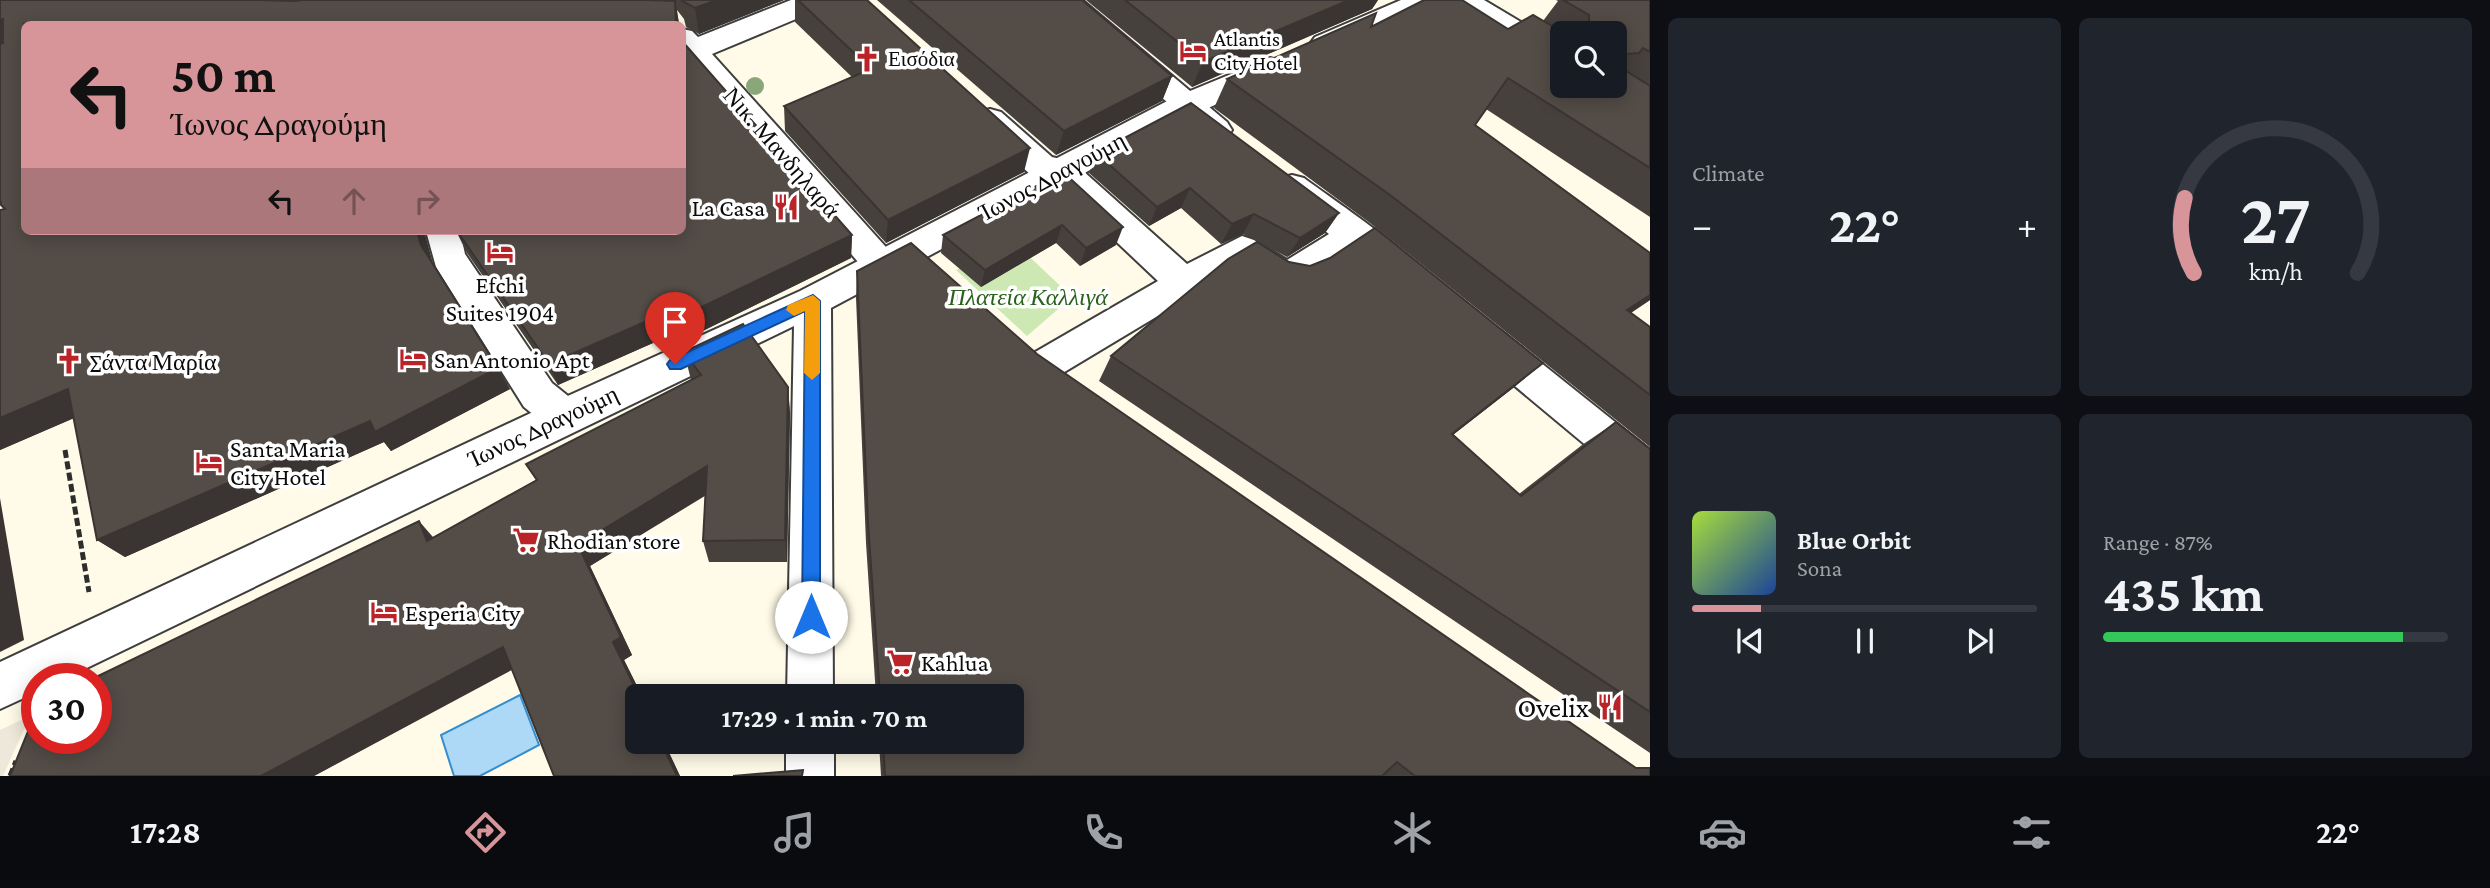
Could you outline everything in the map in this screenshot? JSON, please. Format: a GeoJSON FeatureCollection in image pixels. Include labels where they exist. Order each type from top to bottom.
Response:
{"type":"FeatureCollection","features":[{"type":"Feature","properties":{"kind":"street"},"geometry":{"type":"LineString","coordinates":[[686,35],[817,0]]}},
{"type":"Feature","properties":{"kind":"street"},"geometry":{"type":"LineString","coordinates":[[1065,0],[1181,97],[1184,106],[1238,146]]}},
{"type":"Feature","properties":{"kind":"street","name":"Ίωνος Δραγούμη"},"geometry":{"type":"LineString","coordinates":[[0,686],[564,416],[813,301],[1184,106],[1426,0]]}},
{"type":"Feature","properties":{"kind":"street"},"geometry":{"type":"LineString","coordinates":[[1464,0],[1550,53]]}},
{"type":"Feature","properties":{"kind":"street","name":"Νικ. Μανδηλαρά"},"geometry":{"type":"LineString","coordinates":[[686,45],[896,258],[941,276]]}},
{"type":"Feature","properties":{"kind":"street"},"geometry":{"type":"LineString","coordinates":[[970,102],[1043,167],[1061,170],[1185,284]]}},
{"type":"Feature","properties":{"kind":"street"},"geometry":{"type":"LineString","coordinates":[[1270,170],[1430,294]]}},
{"type":"Feature","properties":{"kind":"street"},"geometry":{"type":"LineString","coordinates":[[1043,366],[1242,249],[1287,278],[1356,234]]}},
{"type":"Feature","properties":{"kind":"street"},"geometry":{"type":"LineString","coordinates":[[444,235],[448,257],[538,395],[564,416]]}},
{"type":"Feature","properties":{"kind":"street"},"geometry":{"type":"LineString","coordinates":[[810,684],[813,301]]}},
{"type":"Feature","properties":{"kind":"street"},"geometry":{"type":"LineString","coordinates":[[1461,320],[1650,474]]}},
{"type":"Feature","properties":{"kind":"street"},"geometry":{"type":"LineString","coordinates":[[1012,339],[1043,366],[1077,389]]}},
{"type":"Feature","properties":{"kind":"street"},"geometry":{"type":"LineString","coordinates":[[810,754],[810,776]]}},
{"type":"Feature","properties":{"kind":"path"},"geometry":{"type":"LineString","coordinates":[[65,450],[90,594]]}},
{"type":"Feature","properties":{"kind":"path"},"geometry":{"type":"LineString","coordinates":[[10,776],[19,754]]}},
{"type":"Feature","properties":{"kind":"green space","name":"Πλατεία Καλλιγά"},"geometry":{"type":"Polygon","coordinates":[[[1015,243],[1072,297],[1027,336],[956,270],[1015,243]]]}},
{"type":"Feature","properties":{"kind":"shaded area"},"geometry":{"type":"Polygon","coordinates":[[[21,720],[21,736],[3,776],[0,776],[0,730],[21,720]]]}},
{"type":"Feature","properties":{"kind":"water"},"geometry":{"type":"Polygon","coordinates":[[[520,695],[539,745],[480,776],[454,776],[441,735],[520,695]]]}},
{"type":"Feature","properties":{"kind":"building"},"geometry":{"type":"Polygon","coordinates":[[[0,0],[648,0],[675,1],[676,21],[21,21],[21,235],[418,235],[421,245],[498,368],[375,432],[370,421],[97,540],[68,389],[0,418],[0,210],[5,209],[0,198],[0,44],[3,43],[3,19],[0,20],[0,0]]]}},
{"type":"Feature","properties":{"kind":"building"},"geometry":{"type":"Polygon","coordinates":[[[682,0],[717,0],[695,8],[682,0]]]}},
{"type":"Feature","properties":{"kind":"building"},"geometry":{"type":"Polygon","coordinates":[[[798,0],[867,0],[1030,148],[888,220],[784,106],[871,69],[798,0]]]}},
{"type":"Feature","properties":{"kind":"building"},"geometry":{"type":"Polygon","coordinates":[[[909,0],[1082,0],[1172,76],[1064,131],[909,0]]]}},
{"type":"Feature","properties":{"kind":"building","name":"Atlantis City Hotel"},"geometry":{"type":"Polygon","coordinates":[[[1125,0],[1349,0],[1203,62],[1125,0]]]}},
{"type":"Feature","properties":{"kind":"building"},"geometry":{"type":"Polygon","coordinates":[[[1424,0],[1462,0],[1508,29],[1533,15],[1550,25],[1550,98],[1627,98],[1627,72],[1650,86],[1650,168],[1508,78],[1475,125],[1650,253],[1650,295],[1627,310],[1650,327],[1650,395],[1390,195],[1227,79],[1376,13],[1371,27],[1424,0]]]}},
{"type":"Feature","properties":{"kind":"building"},"geometry":{"type":"Polygon","coordinates":[[[1563,0],[1650,0],[1650,52],[1643,48],[1639,53],[1627,54],[1627,21],[1589,21],[1589,15],[1563,0]]]}},
{"type":"Feature","properties":{"kind":"building"},"geometry":{"type":"Polygon","coordinates":[[[686,46],[852,235],[662,326],[656,317],[549,364],[460,235],[686,235],[686,46]]]}},
{"type":"Feature","properties":{"kind":"building"},"geometry":{"type":"Polygon","coordinates":[[[1191,103],[1339,213],[1300,238],[1254,214],[1232,224],[1190,188],[1157,207],[1096,153],[1191,103]]]}},
{"type":"Feature","properties":{"kind":"building"},"geometry":{"type":"Polygon","coordinates":[[[1063,172],[1123,227],[1086,248],[1062,225],[985,270],[943,235],[1063,172]]]}},
{"type":"Feature","properties":{"kind":"building"},"geometry":{"type":"Polygon","coordinates":[[[1375,228],[1543,363],[1452,434],[1521,496],[1616,422],[1650,449],[1650,712],[1111,356],[1228,259],[1257,242],[1289,262],[1310,266],[1330,258],[1375,228]]]}},
{"type":"Feature","properties":{"kind":"building"},"geometry":{"type":"Polygon","coordinates":[[[911,243],[1037,354],[1636,768],[1650,768],[1650,776],[1415,776],[1397,762],[1382,776],[885,776],[884,754],[1024,754],[1024,684],[879,684],[868,523],[857,271],[911,243]]]}},
{"type":"Feature","properties":{"kind":"building"},"geometry":{"type":"Polygon","coordinates":[[[743,324],[788,387],[785,540],[703,541],[707,466],[578,545],[621,637],[613,642],[633,684],[625,684],[625,754],[667,754],[677,776],[554,776],[503,647],[261,776],[10,776],[21,749],[21,754],[112,754],[112,669],[419,521],[427,541],[537,480],[526,464],[701,375],[684,352],[743,324]]]}},
{"type":"Feature","properties":{"kind":"building"},"geometry":{"type":"Polygon","coordinates":[[[803,770],[802,776],[733,776],[803,770]]]}},
{"type":"Feature","properties":{"kind":"slow traffic"},"geometry":{"type":"LineString","coordinates":[[794,310],[813,301],[812,373]]}},
{"type":"Feature","properties":{"kind":"place","name":"Atlantis City Hotel"},"geometry":{"type":"Point","coordinates":[1193,51]}},
{"type":"Feature","properties":{"kind":"place","name":"Εισόδια"},"geometry":{"type":"Point","coordinates":[867,59]}},
{"type":"Feature","properties":{"kind":"place","name":"La Casa"},"geometry":{"type":"Point","coordinates":[786,207]}},
{"type":"Feature","properties":{"kind":"place","name":"Efchi Suites 1904"},"geometry":{"type":"Point","coordinates":[500,252]}},
{"type":"Feature","properties":{"kind":"place","name":"San Antonio Apt"},"geometry":{"type":"Point","coordinates":[413,359]}},
{"type":"Feature","properties":{"kind":"place","name":"Σάντα Μαρία"},"geometry":{"type":"Point","coordinates":[69,361]}},
{"type":"Feature","properties":{"kind":"place","name":"Santa Maria City Hotel"},"geometry":{"type":"Point","coordinates":[209,462]}},
{"type":"Feature","properties":{"kind":"place","name":"Rhodian store"},"geometry":{"type":"Point","coordinates":[526,540]}},
{"type":"Feature","properties":{"kind":"place","name":"Esperia City"},"geometry":{"type":"Point","coordinates":[384,612]}},
{"type":"Feature","properties":{"kind":"place","name":"Kahlua"},"geometry":{"type":"Point","coordinates":[900,662]}},
{"type":"Feature","properties":{"kind":"place","name":"Ovelix"},"geometry":{"type":"Point","coordinates":[1610,707]}},
{"type":"Feature","properties":{"kind":"route"},"geometry":{"type":"LineString","coordinates":[[675,364],[813,301],[811,617]]}}]}
